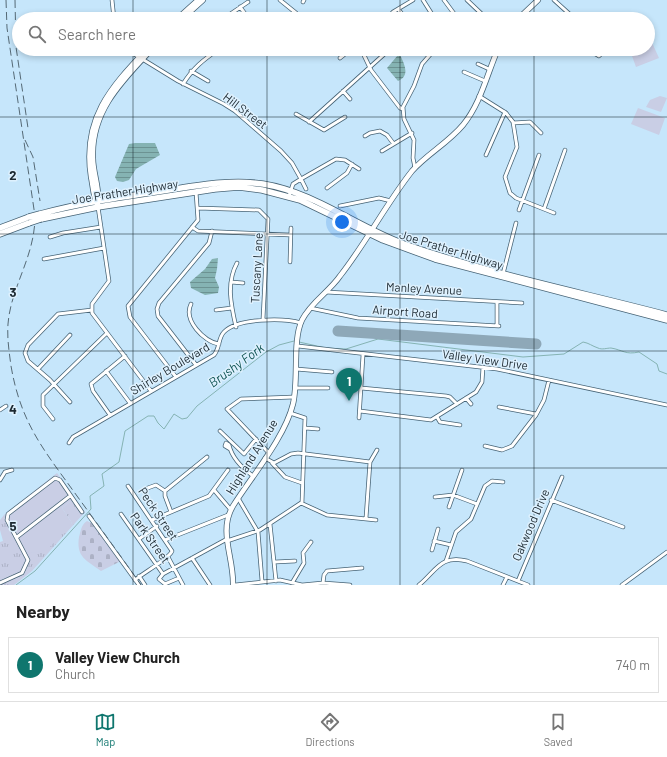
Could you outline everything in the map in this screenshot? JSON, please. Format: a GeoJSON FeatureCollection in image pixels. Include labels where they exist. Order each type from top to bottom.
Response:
{"type":"FeatureCollection","features":[{"type":"Feature","properties":{"kind":"highway","name":"Joe Prather Highway"},"geometry":{"type":"LineString","coordinates":[[0,228],[97,203],[229,182],[262,184],[289,193],[428,257],[667,315]]}},
{"type":"Feature","properties":{"kind":"highway","name":"Joe Prather Highway"},"geometry":{"type":"LineString","coordinates":[[97,203],[221,188],[245,188],[289,193]]}},
{"type":"Feature","properties":{"kind":"highway","name":"Joe Prather Highway"},"geometry":{"type":"LineString","coordinates":[[0,234],[29,220]]}},
{"type":"Feature","properties":{"kind":"highway","name":"Joe Prather Highway"},"geometry":{"type":"LineString","coordinates":[[503,275],[667,320]]}},
{"type":"Feature","properties":{"kind":"main road"},"geometry":{"type":"LineString","coordinates":[[185,12],[198,0]]}},
{"type":"Feature","properties":{"kind":"main road"},"geometry":{"type":"LineString","coordinates":[[190,12],[203,0]]}},
{"type":"Feature","properties":{"kind":"main road"},"geometry":{"type":"LineString","coordinates":[[526,12],[538,0]]}},
{"type":"Feature","properties":{"kind":"main road"},"geometry":{"type":"LineString","coordinates":[[97,203],[92,154],[98,122],[110,96],[144,56]]}},
{"type":"Feature","properties":{"kind":"main road","name":"Highland Avenue"},"geometry":{"type":"LineString","coordinates":[[234,585],[227,540],[226,525],[228,515],[282,431],[290,413],[295,388],[300,323],[310,308],[344,272],[391,201],[415,168],[460,128],[470,115],[495,56]]}},
{"type":"Feature","properties":{"kind":"street"},"geometry":{"type":"LineString","coordinates":[[112,0],[113,12]]}},
{"type":"Feature","properties":{"kind":"street"},"geometry":{"type":"LineString","coordinates":[[280,0],[295,12]]}},
{"type":"Feature","properties":{"kind":"street"},"geometry":{"type":"LineString","coordinates":[[395,12],[412,0]]}},
{"type":"Feature","properties":{"kind":"street"},"geometry":{"type":"LineString","coordinates":[[423,0],[430,12]]}},
{"type":"Feature","properties":{"kind":"street"},"geometry":{"type":"LineString","coordinates":[[444,0],[453,12]]}},
{"type":"Feature","properties":{"kind":"street"},"geometry":{"type":"LineString","coordinates":[[467,0],[480,12]]}},
{"type":"Feature","properties":{"kind":"street"},"geometry":{"type":"LineString","coordinates":[[554,0],[567,12]]}},
{"type":"Feature","properties":{"kind":"street"},"geometry":{"type":"LineString","coordinates":[[233,12],[248,2]]}},
{"type":"Feature","properties":{"kind":"street"},"geometry":{"type":"LineString","coordinates":[[240,7],[244,12]]}},
{"type":"Feature","properties":{"kind":"street","name":"Hill Street"},"geometry":{"type":"LineString","coordinates":[[136,56],[183,84],[235,111],[281,151],[292,163],[306,189]]}},
{"type":"Feature","properties":{"kind":"street"},"geometry":{"type":"LineString","coordinates":[[183,84],[199,62],[208,56]]}},
{"type":"Feature","properties":{"kind":"street"},"geometry":{"type":"LineString","coordinates":[[364,56],[369,68],[400,108],[403,109]]}},
{"type":"Feature","properties":{"kind":"street"},"geometry":{"type":"LineString","coordinates":[[309,122],[382,56]]}},
{"type":"Feature","properties":{"kind":"street"},"geometry":{"type":"LineString","coordinates":[[415,168],[412,133],[404,119],[403,109],[422,64],[429,56]]}},
{"type":"Feature","properties":{"kind":"street"},"geometry":{"type":"LineString","coordinates":[[478,64],[489,69]]}},
{"type":"Feature","properties":{"kind":"street"},"geometry":{"type":"LineString","coordinates":[[191,71],[208,81]]}},
{"type":"Feature","properties":{"kind":"street"},"geometry":{"type":"LineString","coordinates":[[464,72],[485,81]]}},
{"type":"Feature","properties":{"kind":"street"},"geometry":{"type":"LineString","coordinates":[[343,92],[350,100]]}},
{"type":"Feature","properties":{"kind":"street"},"geometry":{"type":"LineString","coordinates":[[479,96],[505,112],[513,123],[517,147],[507,170],[505,180],[510,193],[522,201],[554,213]]}},
{"type":"Feature","properties":{"kind":"street"},"geometry":{"type":"LineString","coordinates":[[486,155],[505,112]]}},
{"type":"Feature","properties":{"kind":"street"},"geometry":{"type":"LineString","coordinates":[[296,114],[324,130],[345,117]]}},
{"type":"Feature","properties":{"kind":"street"},"geometry":{"type":"LineString","coordinates":[[513,123],[530,122],[541,133]]}},
{"type":"Feature","properties":{"kind":"street"},"geometry":{"type":"LineString","coordinates":[[365,136],[380,131],[387,135],[393,143]]}},
{"type":"Feature","properties":{"kind":"street"},"geometry":{"type":"LineString","coordinates":[[382,151],[393,143],[412,133]]}},
{"type":"Feature","properties":{"kind":"street"},"geometry":{"type":"LineString","coordinates":[[544,209],[565,150]]}},
{"type":"Feature","properties":{"kind":"street"},"geometry":{"type":"LineString","coordinates":[[519,210],[539,155]]}},
{"type":"Feature","properties":{"kind":"street"},"geometry":{"type":"LineString","coordinates":[[289,193],[293,184],[336,159],[341,158],[359,169]]}},
{"type":"Feature","properties":{"kind":"street"},"geometry":{"type":"LineString","coordinates":[[327,188],[347,173],[352,164]]}},
{"type":"Feature","properties":{"kind":"street"},"geometry":{"type":"LineString","coordinates":[[176,377],[130,317],[128,306],[198,220],[196,191]]}},
{"type":"Feature","properties":{"kind":"street"},"geometry":{"type":"LineString","coordinates":[[340,206],[379,198],[391,201]]}},
{"type":"Feature","properties":{"kind":"street"},"geometry":{"type":"LineString","coordinates":[[97,203],[109,281],[94,301],[92,310],[94,316],[151,391]]}},
{"type":"Feature","properties":{"kind":"street","name":"Tuscany Lane"},"geometry":{"type":"LineString","coordinates":[[198,208],[259,210],[268,219],[263,319]]}},
{"type":"Feature","properties":{"kind":"street"},"geometry":{"type":"LineString","coordinates":[[503,275],[516,223]]}},
{"type":"Feature","properties":{"kind":"street"},"geometry":{"type":"LineString","coordinates":[[50,238],[62,233],[101,227]]}},
{"type":"Feature","properties":{"kind":"street"},"geometry":{"type":"LineString","coordinates":[[192,227],[198,231],[291,235]]}},
{"type":"Feature","properties":{"kind":"street"},"geometry":{"type":"LineString","coordinates":[[290,262],[291,228]]}},
{"type":"Feature","properties":{"kind":"street"},"geometry":{"type":"LineString","coordinates":[[196,365],[158,316],[157,309],[159,303],[210,243],[212,232]]}},
{"type":"Feature","properties":{"kind":"street"},"geometry":{"type":"LineString","coordinates":[[44,259],[104,248]]}},
{"type":"Feature","properties":{"kind":"street"},"geometry":{"type":"LineString","coordinates":[[236,326],[232,308],[231,282],[233,270],[237,262]]}},
{"type":"Feature","properties":{"kind":"street"},"geometry":{"type":"LineString","coordinates":[[231,282],[243,283]]}},
{"type":"Feature","properties":{"kind":"street","name":"Manley Avenue"},"geometry":{"type":"LineString","coordinates":[[326,292],[522,303]]}},
{"type":"Feature","properties":{"kind":"street","name":"Airport Road"},"geometry":{"type":"LineString","coordinates":[[310,308],[358,318],[498,326],[497,302]]}},
{"type":"Feature","properties":{"kind":"street"},"geometry":{"type":"LineString","coordinates":[[191,304],[188,313],[190,318],[205,338],[212,343],[220,344]]}},
{"type":"Feature","properties":{"kind":"street"},"geometry":{"type":"LineString","coordinates":[[216,310],[232,308]]}},
{"type":"Feature","properties":{"kind":"street"},"geometry":{"type":"LineString","coordinates":[[70,402],[26,357],[26,350],[28,345],[58,314],[92,310]]}},
{"type":"Feature","properties":{"kind":"street","name":"Shirley Boulevard"},"geometry":{"type":"LineString","coordinates":[[70,443],[73,437],[214,355],[224,332],[236,326],[263,319],[300,323]]}},
{"type":"Feature","properties":{"kind":"street"},"geometry":{"type":"LineString","coordinates":[[53,419],[43,408],[42,400],[45,392],[107,333]]}},
{"type":"Feature","properties":{"kind":"street"},"geometry":{"type":"LineString","coordinates":[[38,370],[70,335]]}},
{"type":"Feature","properties":{"kind":"street","name":"Valley View Drive"},"geometry":{"type":"LineString","coordinates":[[298,343],[363,355],[483,367],[667,405]]}},
{"type":"Feature","properties":{"kind":"street"},"geometry":{"type":"LineString","coordinates":[[359,418],[363,355]]}},
{"type":"Feature","properties":{"kind":"street"},"geometry":{"type":"LineString","coordinates":[[110,415],[93,392],[91,386],[93,382],[125,356]]}},
{"type":"Feature","properties":{"kind":"street"},"geometry":{"type":"LineString","coordinates":[[360,411],[428,421],[457,404],[480,387],[483,367]]}},
{"type":"Feature","properties":{"kind":"street"},"geometry":{"type":"LineString","coordinates":[[296,369],[332,372]]}},
{"type":"Feature","properties":{"kind":"street"},"geometry":{"type":"LineString","coordinates":[[106,371],[130,403]]}},
{"type":"Feature","properties":{"kind":"street"},"geometry":{"type":"LineString","coordinates":[[485,446],[502,450],[508,449],[536,414],[545,398],[549,380]]}},
{"type":"Feature","properties":{"kind":"street"},"geometry":{"type":"LineString","coordinates":[[295,388],[328,388]]}},
{"type":"Feature","properties":{"kind":"street"},"geometry":{"type":"LineString","coordinates":[[361,388],[446,396],[450,397],[457,404]]}},
{"type":"Feature","properties":{"kind":"street"},"geometry":{"type":"LineString","coordinates":[[268,452],[227,409],[241,399],[294,397]]}},
{"type":"Feature","properties":{"kind":"street"},"geometry":{"type":"LineString","coordinates":[[466,398],[471,404]]}},
{"type":"Feature","properties":{"kind":"street"},"geometry":{"type":"LineString","coordinates":[[0,410],[6,406]]}},
{"type":"Feature","properties":{"kind":"street"},"geometry":{"type":"LineString","coordinates":[[499,406],[536,414]]}},
{"type":"Feature","properties":{"kind":"street"},"geometry":{"type":"LineString","coordinates":[[290,413],[305,417],[302,503]]}},
{"type":"Feature","properties":{"kind":"street"},"geometry":{"type":"LineString","coordinates":[[437,417],[440,422],[460,425]]}},
{"type":"Feature","properties":{"kind":"street"},"geometry":{"type":"LineString","coordinates":[[305,428],[318,429]]}},
{"type":"Feature","properties":{"kind":"street"},"geometry":{"type":"LineString","coordinates":[[220,431],[244,454],[256,439]]}},
{"type":"Feature","properties":{"kind":"street"},"geometry":{"type":"LineString","coordinates":[[230,449],[241,466],[253,476]]}},
{"type":"Feature","properties":{"kind":"street"},"geometry":{"type":"LineString","coordinates":[[366,518],[370,462],[376,450]]}},
{"type":"Feature","properties":{"kind":"street"},"geometry":{"type":"LineString","coordinates":[[272,463],[294,453],[370,462]]}},
{"type":"Feature","properties":{"kind":"street"},"geometry":{"type":"LineString","coordinates":[[165,491],[207,458]]}},
{"type":"Feature","properties":{"kind":"street"},"geometry":{"type":"LineString","coordinates":[[265,458],[285,477],[302,483]]}},
{"type":"Feature","properties":{"kind":"street"},"geometry":{"type":"LineString","coordinates":[[0,480],[6,472],[12,470]]}},
{"type":"Feature","properties":{"kind":"street"},"geometry":{"type":"LineString","coordinates":[[152,520],[206,497],[214,490],[228,470]]}},
{"type":"Feature","properties":{"kind":"street"},"geometry":{"type":"LineString","coordinates":[[449,507],[462,470]]}},
{"type":"Feature","properties":{"kind":"street","name":"Oakwood Drive"},"geometry":{"type":"LineString","coordinates":[[518,581],[562,476]]}},
{"type":"Feature","properties":{"kind":"street"},"geometry":{"type":"LineString","coordinates":[[0,582],[20,575],[28,563],[28,556],[7,516],[55,478],[60,480],[82,512]]}},
{"type":"Feature","properties":{"kind":"street"},"geometry":{"type":"LineString","coordinates":[[446,561],[458,529],[471,519],[487,484],[495,481],[504,482]]}},
{"type":"Feature","properties":{"kind":"street"},"geometry":{"type":"LineString","coordinates":[[145,489],[156,485],[165,491]]}},
{"type":"Feature","properties":{"kind":"street","name":"Peck Street"},"geometry":{"type":"LineString","coordinates":[[128,486],[157,526],[172,552],[168,557]]}},
{"type":"Feature","properties":{"kind":"street"},"geometry":{"type":"LineString","coordinates":[[214,490],[231,510]]}},
{"type":"Feature","properties":{"kind":"street"},"geometry":{"type":"LineString","coordinates":[[165,491],[165,496],[171,512]]}},
{"type":"Feature","properties":{"kind":"street"},"geometry":{"type":"LineString","coordinates":[[435,497],[453,495],[477,504]]}},
{"type":"Feature","properties":{"kind":"street"},"geometry":{"type":"LineString","coordinates":[[17,536],[70,496]]}},
{"type":"Feature","properties":{"kind":"street"},"geometry":{"type":"LineString","coordinates":[[238,498],[258,531],[262,581]]}},
{"type":"Feature","properties":{"kind":"street"},"geometry":{"type":"LineString","coordinates":[[551,500],[623,527]]}},
{"type":"Feature","properties":{"kind":"street"},"geometry":{"type":"LineString","coordinates":[[302,503],[327,515],[376,520]]}},
{"type":"Feature","properties":{"kind":"street"},"geometry":{"type":"LineString","coordinates":[[163,574],[227,540],[258,531],[302,503]]}},
{"type":"Feature","properties":{"kind":"street","name":"Park Street"},"geometry":{"type":"LineString","coordinates":[[121,514],[163,574],[159,579],[164,584],[180,578]]}},
{"type":"Feature","properties":{"kind":"street"},"geometry":{"type":"LineString","coordinates":[[165,540],[228,515]]}},
{"type":"Feature","properties":{"kind":"street"},"geometry":{"type":"LineString","coordinates":[[89,516],[138,585]]}},
{"type":"Feature","properties":{"kind":"street"},"geometry":{"type":"LineString","coordinates":[[270,524],[276,580]]}},
{"type":"Feature","properties":{"kind":"street"},"geometry":{"type":"LineString","coordinates":[[139,538],[157,526]]}},
{"type":"Feature","properties":{"kind":"street"},"geometry":{"type":"LineString","coordinates":[[432,550],[438,529]]}},
{"type":"Feature","properties":{"kind":"street"},"geometry":{"type":"LineString","coordinates":[[434,541],[451,545]]}},
{"type":"Feature","properties":{"kind":"street"},"geometry":{"type":"LineString","coordinates":[[292,583],[304,563],[303,553],[311,542]]}},
{"type":"Feature","properties":{"kind":"street"},"geometry":{"type":"LineString","coordinates":[[622,585],[667,552]]}},
{"type":"Feature","properties":{"kind":"street"},"geometry":{"type":"LineString","coordinates":[[135,580],[168,557],[183,585]]}},
{"type":"Feature","properties":{"kind":"street"},"geometry":{"type":"LineString","coordinates":[[192,558],[210,585]]}},
{"type":"Feature","properties":{"kind":"street"},"geometry":{"type":"LineString","coordinates":[[419,585],[438,565],[446,561],[462,560],[528,585]]}},
{"type":"Feature","properties":{"kind":"street"},"geometry":{"type":"LineString","coordinates":[[275,562],[295,561]]}},
{"type":"Feature","properties":{"kind":"street"},"geometry":{"type":"LineString","coordinates":[[324,583],[324,576],[327,571],[362,568]]}},
{"type":"Feature","properties":{"kind":"street"},"geometry":{"type":"LineString","coordinates":[[139,576],[145,585]]}},
{"type":"Feature","properties":{"kind":"street"},"geometry":{"type":"LineString","coordinates":[[503,585],[507,577]]}},
{"type":"Feature","properties":{"kind":"street"},"geometry":{"type":"LineString","coordinates":[[234,585],[276,580],[302,585],[324,583],[350,585]]}},
{"type":"Feature","properties":{"kind":"green space"},"geometry":{"type":"Polygon","coordinates":[[[655,49],[659,58],[636,67],[632,56],[655,56],[655,49]]]}},
{"type":"Feature","properties":{"kind":"green space"},"geometry":{"type":"Polygon","coordinates":[[[660,96],[667,98],[661,112],[646,107],[650,100],[660,96]]]}},
{"type":"Feature","properties":{"kind":"green space"},"geometry":{"type":"Polygon","coordinates":[[[638,108],[665,118],[659,135],[631,124],[638,108]]]}},
{"type":"Feature","properties":{"kind":"green space"},"geometry":{"type":"Polygon","coordinates":[[[57,473],[75,498],[62,508],[72,523],[47,550],[25,554],[4,515],[57,473]]]}},
{"type":"Feature","properties":{"kind":"green space"},"geometry":{"type":"Polygon","coordinates":[[[75,498],[85,512],[32,571],[14,585],[0,585],[0,542],[3,541],[0,530],[0,520],[4,515],[25,554],[72,523],[62,508],[75,498]]]}},
{"type":"Feature","properties":{"kind":"green space"},"geometry":{"type":"Polygon","coordinates":[[[87,521],[94,524],[121,561],[101,571],[83,557],[78,544],[82,526],[87,521]]]}},
{"type":"Feature","properties":{"kind":"shaded area"},"geometry":{"type":"Polygon","coordinates":[[[397,56],[400,56],[405,70],[404,76],[398,81],[387,68],[397,56]]]}},
{"type":"Feature","properties":{"kind":"shaded area"},"geometry":{"type":"Polygon","coordinates":[[[155,143],[160,155],[136,169],[129,180],[123,182],[117,181],[115,177],[129,144],[155,143]]]}},
{"type":"Feature","properties":{"kind":"shaded area"},"geometry":{"type":"Polygon","coordinates":[[[218,258],[215,278],[219,287],[218,293],[205,295],[191,288],[190,282],[205,269],[212,259],[218,258]]]}},
{"type":"Feature","properties":{"kind":"waterway","name":"Brushy Fork"},"geometry":{"type":"LineString","coordinates":[[299,342],[326,348],[346,349],[378,339],[523,357],[564,354],[583,342],[600,349],[611,348],[630,353],[639,352],[657,364],[659,371],[667,374]]}},
{"type":"Feature","properties":{"kind":"waterway","name":"Brushy Fork"},"geometry":{"type":"LineString","coordinates":[[16,585],[35,571],[91,509],[90,496],[104,486],[102,474],[119,462],[125,431],[148,416],[154,416],[164,429],[174,414],[182,419],[187,418],[197,406],[266,352],[279,345],[294,341]]}},
{"type":"Feature","properties":{"kind":"runway"},"geometry":{"type":"LineString","coordinates":[[338,331],[536,344]]}},
{"type":"Feature","properties":{"kind":"railway"},"geometry":{"type":"LineString","coordinates":[[6,0],[7,28],[35,216],[31,245],[13,297],[8,324],[9,350],[15,386],[35,436],[141,585]]}},
{"type":"Feature","properties":{"kind":"railway"},"geometry":{"type":"LineString","coordinates":[[15,0],[15,12]]}},
{"type":"Feature","properties":{"kind":"railway"},"geometry":{"type":"LineString","coordinates":[[17,56],[28,128]]}},
{"type":"Feature","properties":{"kind":"railway"},"geometry":{"type":"LineString","coordinates":[[25,140],[33,157],[40,201]]}},
{"type":"Feature","properties":{"kind":"place","name":"Valley View Church"},"geometry":{"type":"Point","coordinates":[349,401]}}]}
